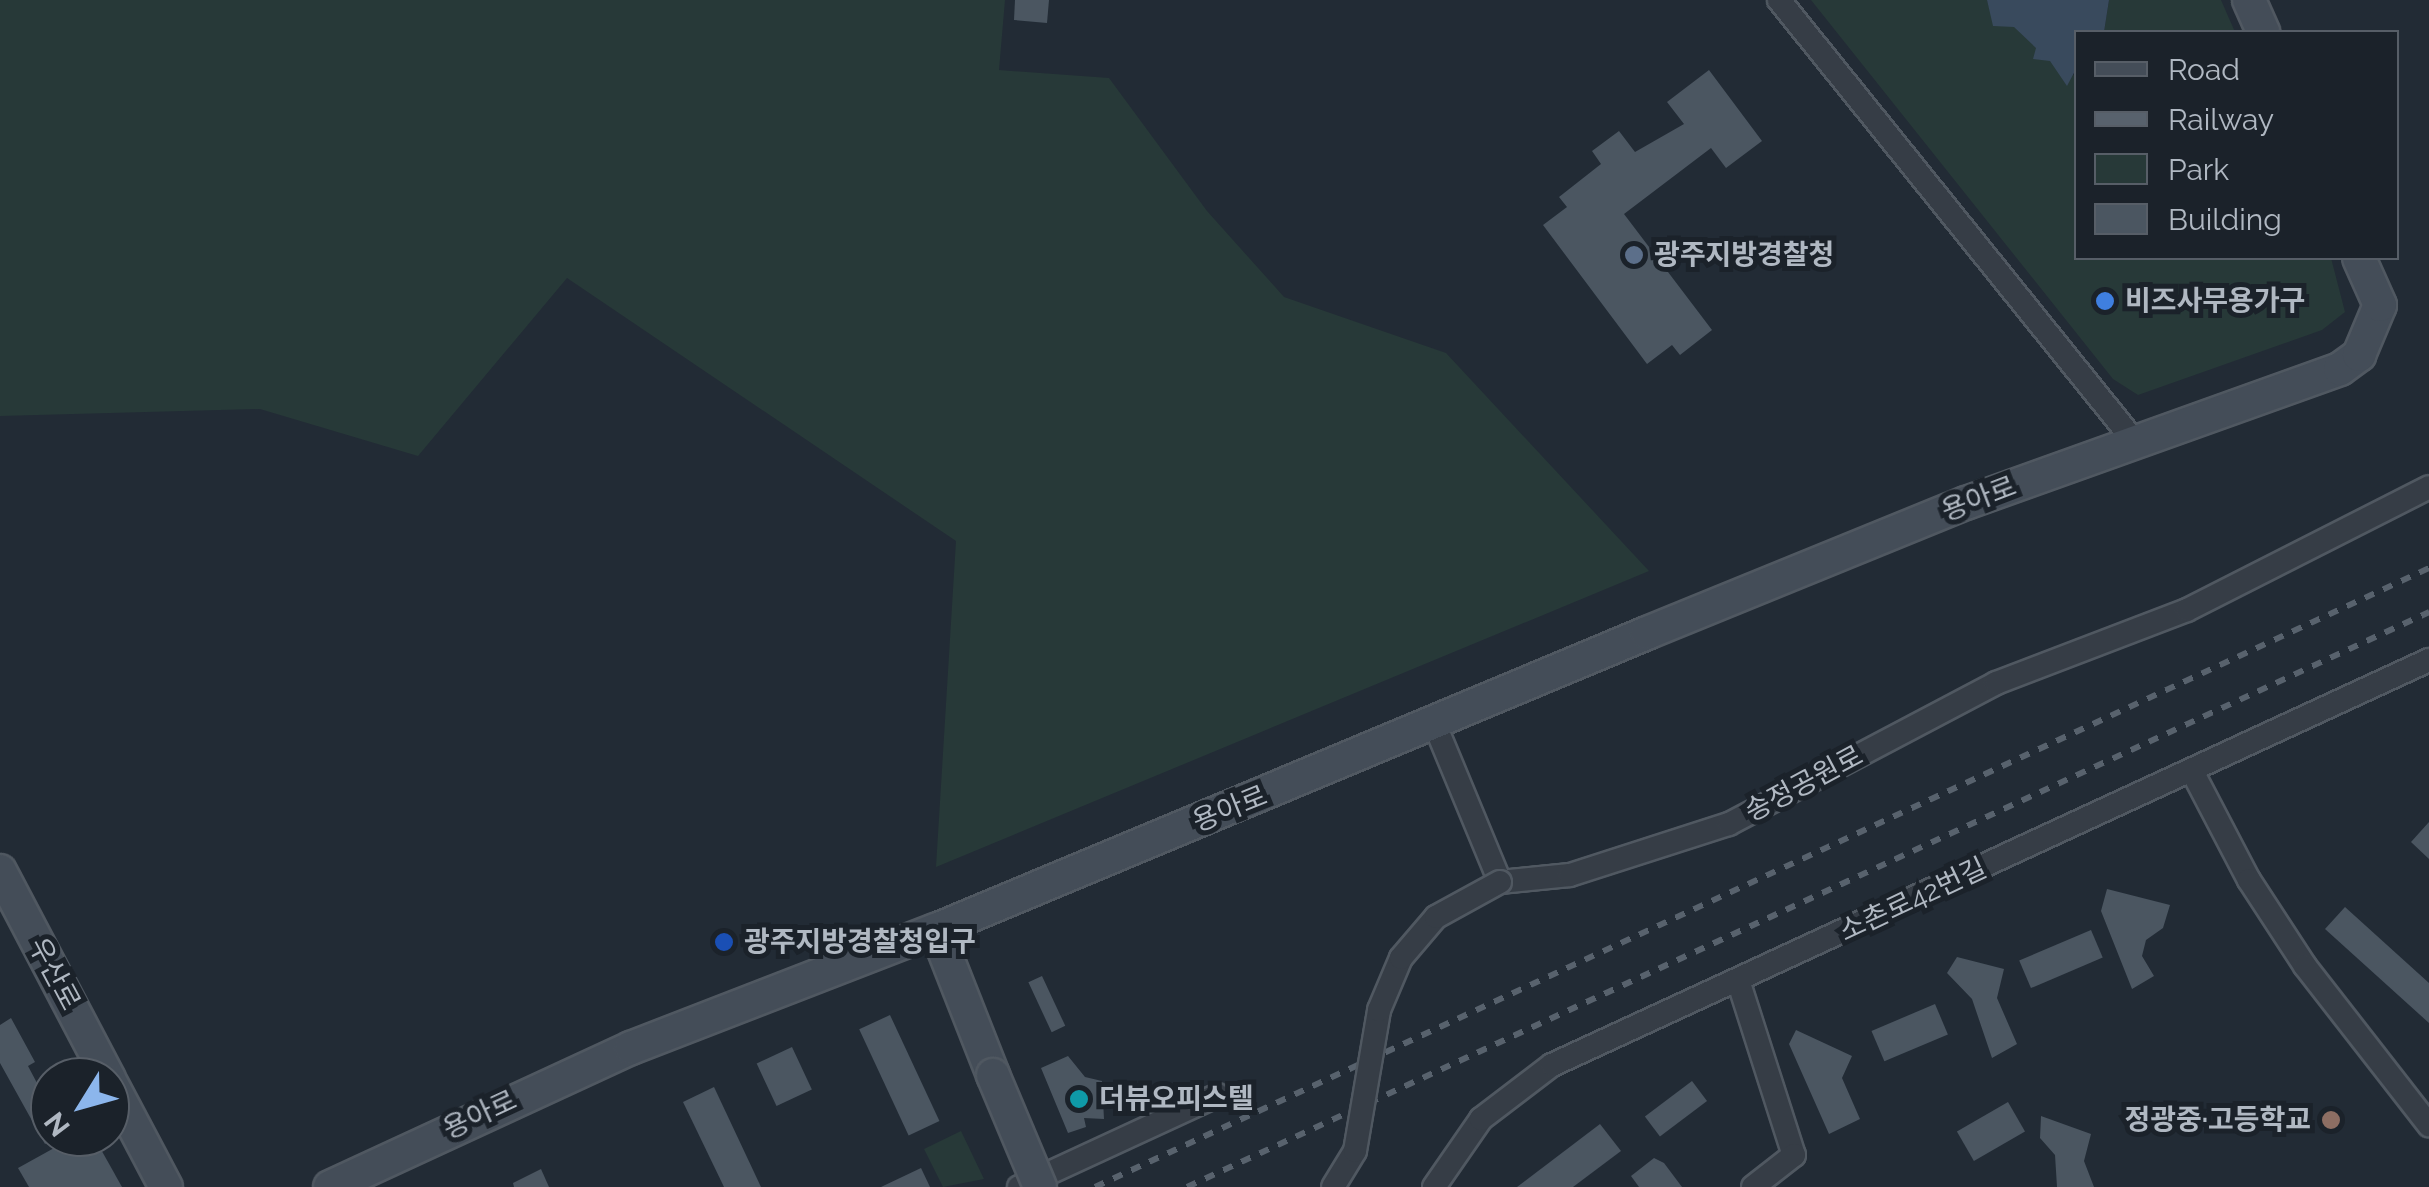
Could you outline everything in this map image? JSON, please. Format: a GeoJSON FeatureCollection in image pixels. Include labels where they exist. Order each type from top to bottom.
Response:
{"type":"FeatureCollection","features":[{"type":"Feature","properties":{"kind":"street"},"geometry":{"type":"LineString","coordinates":[[1779,0],[2135,442]]}},
{"type":"Feature","properties":{"kind":"street"},"geometry":{"type":"LineString","coordinates":[[2249,0],[2262,30]]}},
{"type":"Feature","properties":{"kind":"street","name":"용아로"},"geometry":{"type":"LineString","coordinates":[[330,1187],[613,1056],[936,930],[1966,503],[2340,369],[2359,355],[2380,306],[2360,260]]}},
{"type":"Feature","properties":{"kind":"street","name":"송정공원로"},"geometry":{"type":"LineString","coordinates":[[1333,1187],[1355,1151],[1379,1010],[1400,958],[1436,916],[1500,882],[1570,875],[1688,842],[1996,683],[2187,610],[2429,487]]}},
{"type":"Feature","properties":{"kind":"street","name":"소촌로42번길"},"geometry":{"type":"LineString","coordinates":[[1434,1187],[1505,1095],[1596,1042],[2193,772],[2429,660]]}},
{"type":"Feature","properties":{"kind":"street"},"geometry":{"type":"LineString","coordinates":[[1435,725],[1500,882]]}},
{"type":"Feature","properties":{"kind":"street"},"geometry":{"type":"LineString","coordinates":[[2193,772],[2248,880],[2306,966],[2429,1126]]}},
{"type":"Feature","properties":{"kind":"street","name":"우산로"},"geometry":{"type":"LineString","coordinates":[[0,871],[97,1057]]}},
{"type":"Feature","properties":{"kind":"street"},"geometry":{"type":"LineString","coordinates":[[936,930],[1040,1187]]}},
{"type":"Feature","properties":{"kind":"street"},"geometry":{"type":"LineString","coordinates":[[1738,980],[1794,1155],[1753,1187]]}},
{"type":"Feature","properties":{"kind":"street"},"geometry":{"type":"LineString","coordinates":[[1018,1187],[1218,1095]]}},
{"type":"Feature","properties":{"kind":"street","name":"우산로"},"geometry":{"type":"LineString","coordinates":[[130,1119],[166,1187]]}},
{"type":"Feature","properties":{"kind":"green space"},"geometry":{"type":"Polygon","coordinates":[[[0,0],[1005,0],[999,70],[1109,78],[1207,211],[1284,297],[1446,353],[1649,571],[936,867],[956,541],[567,278],[418,456],[260,409],[0,416],[0,0]]]}},
{"type":"Feature","properties":{"kind":"green space"},"geometry":{"type":"Polygon","coordinates":[[[1811,0],[1987,0],[1994,25],[2014,26],[2050,61],[2074,75],[2074,260],[2332,260],[2345,312],[2322,330],[2138,395],[2113,379],[1811,0]]]}},
{"type":"Feature","properties":{"kind":"green space"},"geometry":{"type":"Polygon","coordinates":[[[2109,0],[2221,0],[2234,30],[2104,30],[2109,0]]]}},
{"type":"Feature","properties":{"kind":"green space"},"geometry":{"type":"Polygon","coordinates":[[[961,1131],[984,1179],[943,1187],[924,1149],[961,1131]]]}},
{"type":"Feature","properties":{"kind":"water"},"geometry":{"type":"Polygon","coordinates":[[[1987,0],[2109,0],[2104,30],[2074,30],[2074,73],[2067,86],[2050,61],[2033,59],[2036,48],[2014,27],[1993,26],[1987,0]]]}},
{"type":"Feature","properties":{"kind":"building"},"geometry":{"type":"Polygon","coordinates":[[[1015,0],[1049,0],[1047,23],[1014,20],[1015,0]]]}},
{"type":"Feature","properties":{"kind":"building","name":"광주지방경찰청"},"geometry":{"type":"Polygon","coordinates":[[[1709,70],[1762,141],[1726,168],[1711,148],[1624,214],[1712,330],[1680,355],[1672,345],[1647,364],[1543,225],[1567,207],[1559,197],[1601,164],[1592,151],[1619,131],[1635,152],[1684,124],[1667,102],[1709,70]]]}},
{"type":"Feature","properties":{"kind":"building"},"geometry":{"type":"Polygon","coordinates":[[[2429,822],[2429,859],[2411,842],[2429,822]]]}},
{"type":"Feature","properties":{"kind":"building"},"geometry":{"type":"Polygon","coordinates":[[[2107,889],[2170,905],[2163,928],[2146,940],[2142,956],[2154,976],[2132,989],[2101,911],[2107,889]]]}},
{"type":"Feature","properties":{"kind":"building"},"geometry":{"type":"Polygon","coordinates":[[[2345,907],[2429,983],[2429,1023],[2325,929],[2345,907]]]}},
{"type":"Feature","properties":{"kind":"building"},"geometry":{"type":"Polygon","coordinates":[[[2091,930],[2103,958],[2031,988],[2019,960],[2091,930]]]}},
{"type":"Feature","properties":{"kind":"building"},"geometry":{"type":"Polygon","coordinates":[[[1957,957],[2004,969],[1997,998],[2017,1044],[1992,1058],[1972,999],[1947,973],[1957,957]]]}},
{"type":"Feature","properties":{"kind":"building"},"geometry":{"type":"Polygon","coordinates":[[[1042,976],[1065,1026],[1052,1032],[1028,982],[1042,976]]]}},
{"type":"Feature","properties":{"kind":"building"},"geometry":{"type":"Polygon","coordinates":[[[1935,1004],[1948,1034],[1884,1061],[1871,1031],[1935,1004]]]}},
{"type":"Feature","properties":{"kind":"building"},"geometry":{"type":"Polygon","coordinates":[[[890,1015],[939,1121],[909,1135],[859,1029],[890,1015]]]}},
{"type":"Feature","properties":{"kind":"building"},"geometry":{"type":"Polygon","coordinates":[[[11,1018],[32,1057],[28,1066],[30,1117],[0,1063],[0,1025],[11,1018]]]}},
{"type":"Feature","properties":{"kind":"building"},"geometry":{"type":"Polygon","coordinates":[[[1796,1030],[1852,1056],[1842,1078],[1860,1119],[1829,1134],[1789,1044],[1796,1030]]]}},
{"type":"Feature","properties":{"kind":"building"},"geometry":{"type":"Polygon","coordinates":[[[792,1047],[812,1090],[777,1106],[757,1063],[792,1047]]]}},
{"type":"Feature","properties":{"kind":"building","name":"더뷰오피스텔"},"geometry":{"type":"Polygon","coordinates":[[[1068,1056],[1085,1077],[1102,1081],[1104,1119],[1084,1118],[1086,1127],[1068,1133],[1041,1068],[1068,1056]]]}},
{"type":"Feature","properties":{"kind":"building"},"geometry":{"type":"Polygon","coordinates":[[[1692,1081],[1707,1101],[1660,1136],[1645,1117],[1692,1081]]]}},
{"type":"Feature","properties":{"kind":"building"},"geometry":{"type":"Polygon","coordinates":[[[714,1087],[761,1187],[724,1187],[683,1102],[714,1087]]]}},
{"type":"Feature","properties":{"kind":"building"},"geometry":{"type":"Polygon","coordinates":[[[2008,1102],[2025,1131],[1974,1161],[1957,1132],[2008,1102]]]}},
{"type":"Feature","properties":{"kind":"building"},"geometry":{"type":"Polygon","coordinates":[[[2041,1116],[2091,1134],[2084,1161],[2094,1187],[2057,1187],[2055,1155],[2040,1138],[2041,1116]]]}},
{"type":"Feature","properties":{"kind":"building"},"geometry":{"type":"Polygon","coordinates":[[[1600,1124],[1621,1151],[1573,1187],[1517,1187],[1600,1124]]]}},
{"type":"Feature","properties":{"kind":"building"},"geometry":{"type":"Polygon","coordinates":[[[38,1157],[105,1157],[122,1187],[29,1187],[18,1168],[38,1157]]]}},
{"type":"Feature","properties":{"kind":"building"},"geometry":{"type":"Polygon","coordinates":[[[1654,1158],[1664,1163],[1682,1187],[1639,1187],[1631,1176],[1654,1158]]]}},
{"type":"Feature","properties":{"kind":"building"},"geometry":{"type":"Polygon","coordinates":[[[921,1168],[930,1187],[881,1187],[921,1168]]]}},
{"type":"Feature","properties":{"kind":"building"},"geometry":{"type":"Polygon","coordinates":[[[541,1169],[549,1187],[514,1187],[513,1183],[541,1169]]]}},
{"type":"Feature","properties":{"kind":"railway"},"geometry":{"type":"LineString","coordinates":[[1095,1187],[2429,568]]}},
{"type":"Feature","properties":{"kind":"railway"},"geometry":{"type":"LineString","coordinates":[[1187,1187],[2429,612]]}},
{"type":"Feature","properties":{"kind":"place","name":"광주지방경찰청"},"geometry":{"type":"Point","coordinates":[1634,255]}},
{"type":"Feature","properties":{"kind":"place","name":"비즈사무용가구"},"geometry":{"type":"Point","coordinates":[2105,301]}},
{"type":"Feature","properties":{"kind":"place","name":"광주지방경찰청입구"},"geometry":{"type":"Point","coordinates":[724,942]}},
{"type":"Feature","properties":{"kind":"place","name":"더뷰오피스텔"},"geometry":{"type":"Point","coordinates":[1079,1099]}},
{"type":"Feature","properties":{"kind":"place","name":"정광중·고등학교"},"geometry":{"type":"Point","coordinates":[2331,1120]}}]}
